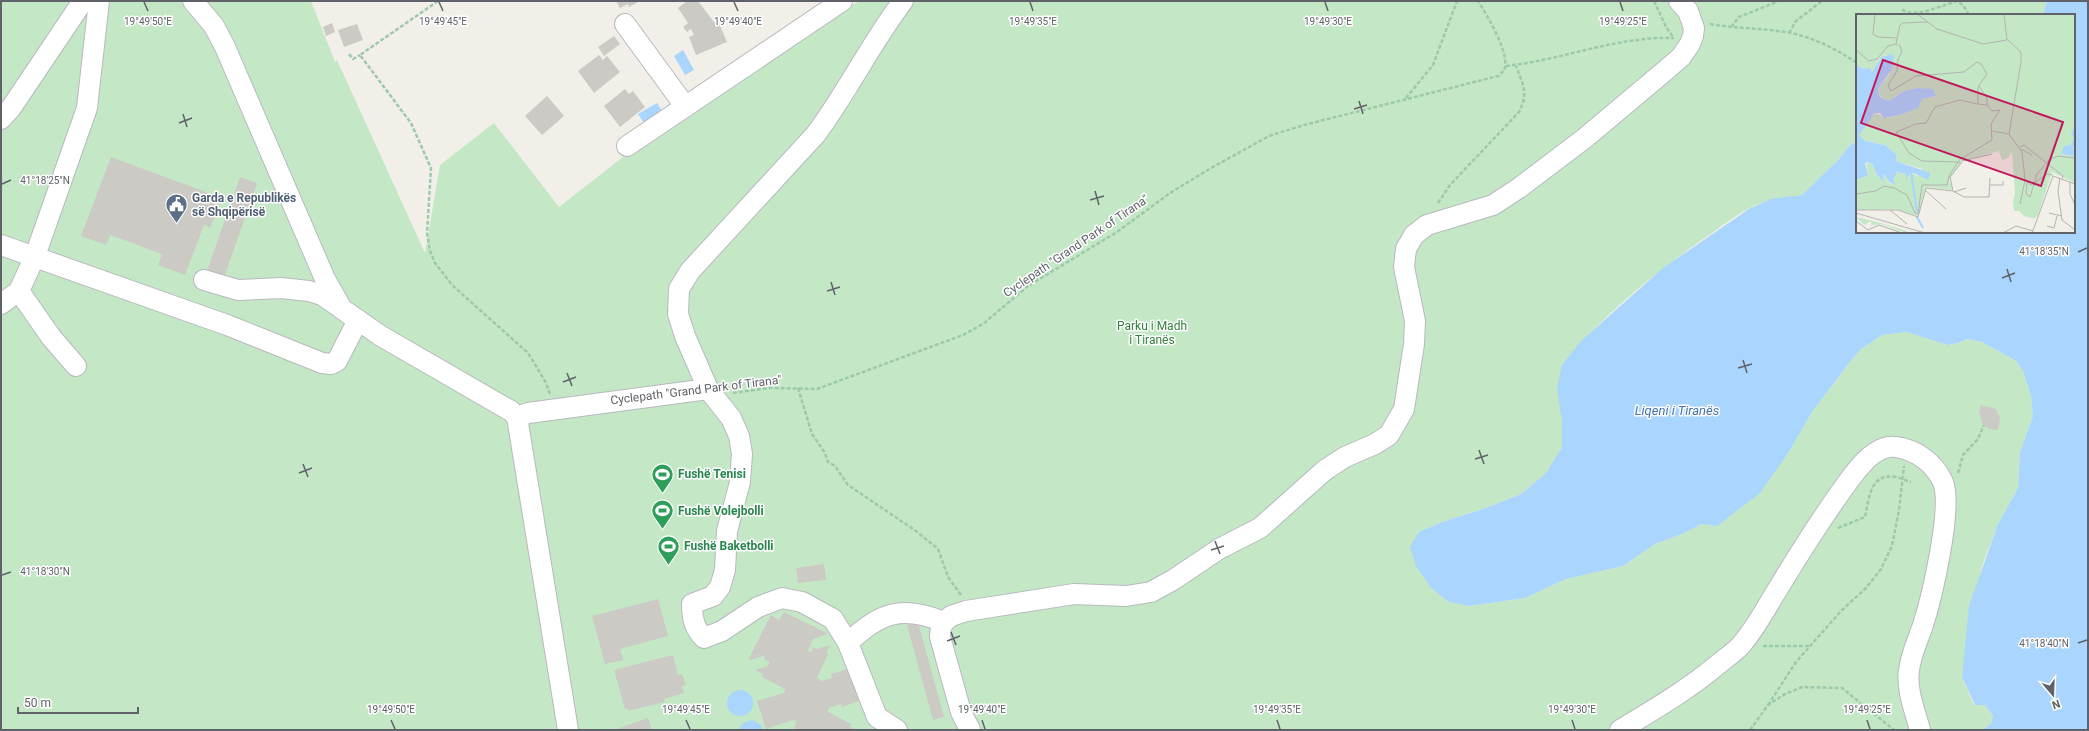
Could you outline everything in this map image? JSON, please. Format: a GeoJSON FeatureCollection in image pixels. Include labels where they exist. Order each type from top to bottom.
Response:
{"type":"FeatureCollection","features":[{"type":"Feature","properties":{"kind":"street"},"geometry":{"type":"LineString","coordinates":[[1,119],[11,108],[83,1]]}},
{"type":"Feature","properties":{"kind":"street"},"geometry":{"type":"LineString","coordinates":[[1,304],[19,291],[35,256],[87,108],[99,1]]}},
{"type":"Feature","properties":{"kind":"street"},"geometry":{"type":"LineString","coordinates":[[1,245],[227,325],[322,363],[330,364],[337,361],[342,354],[350,315],[325,279],[214,26],[193,1]]}},
{"type":"Feature","properties":{"kind":"street"},"geometry":{"type":"LineString","coordinates":[[627,146],[842,1]]}},
{"type":"Feature","properties":{"kind":"street"},"geometry":{"type":"LineString","coordinates":[[897,730],[878,717],[848,642],[833,619],[802,602],[782,598],[758,607],[734,624],[704,638],[697,631],[692,618],[692,604],[713,596],[720,587],[726,570],[727,532],[737,500],[742,470],[739,436],[731,418],[711,392],[685,336],[678,314],[679,289],[690,271],[816,134],[833,111],[882,29],[903,1]]}},
{"type":"Feature","properties":{"kind":"street"},"geometry":{"type":"LineString","coordinates":[[970,730],[961,712],[940,638],[941,627],[951,616],[981,608],[1074,594],[1126,596],[1151,592],[1173,580],[1219,548],[1260,528],[1325,470],[1344,457],[1375,444],[1389,435],[1404,409],[1414,344],[1415,321],[1404,267],[1406,249],[1414,235],[1427,225],[1493,204],[1519,188],[1585,138],[1666,70],[1681,56],[1690,44],[1693,28],[1688,11],[1679,1]]}},
{"type":"Feature","properties":{"kind":"street"},"geometry":{"type":"LineString","coordinates":[[625,24],[685,106]]}},
{"type":"Feature","properties":{"kind":"street"},"geometry":{"type":"LineString","coordinates":[[204,280],[238,290],[281,288],[310,291],[322,295],[395,344],[514,414],[711,392]]}},
{"type":"Feature","properties":{"kind":"street"},"geometry":{"type":"LineString","coordinates":[[19,291],[51,337],[76,366]]}},
{"type":"Feature","properties":{"kind":"street"},"geometry":{"type":"LineString","coordinates":[[514,414],[568,730]]}},
{"type":"Feature","properties":{"kind":"street"},"geometry":{"type":"LineString","coordinates":[[1620,730],[1672,700],[1740,646],[1811,536],[1864,461],[1877,451],[1892,446],[1907,448],[1922,456],[1935,470],[1943,483],[1945,494],[1940,555],[1933,590],[1911,657],[1908,672],[1910,694],[1920,730]]}},
{"type":"Feature","properties":{"kind":"street"},"geometry":{"type":"LineString","coordinates":[[848,642],[873,623],[897,612],[927,616],[944,622]]}},
{"type":"Feature","properties":{"kind":"path"},"geometry":{"type":"LineString","coordinates":[[349,54],[353,59],[360,55],[438,1]]}},
{"type":"Feature","properties":{"kind":"path"},"geometry":{"type":"LineString","coordinates":[[1406,99],[1433,64],[1457,1]]}},
{"type":"Feature","properties":{"kind":"path"},"geometry":{"type":"LineString","coordinates":[[1478,1],[1500,43],[1506,66],[1516,66],[1611,44],[1655,37],[1674,38],[1693,28],[1731,27],[1789,33],[1832,47],[1856,62]]}},
{"type":"Feature","properties":{"kind":"path"},"geometry":{"type":"LineString","coordinates":[[1654,1],[1666,27],[1674,38]]}},
{"type":"Feature","properties":{"kind":"path"},"geometry":{"type":"LineString","coordinates":[[1731,27],[1739,17],[1779,1]]}},
{"type":"Feature","properties":{"kind":"path"},"geometry":{"type":"LineString","coordinates":[[1789,33],[1796,21],[1822,1]]}},
{"type":"Feature","properties":{"kind":"path"},"geometry":{"type":"LineString","coordinates":[[1902,10],[1911,13],[1924,12],[1957,1],[1963,5],[1968,14]]}},
{"type":"Feature","properties":{"kind":"path"},"geometry":{"type":"LineString","coordinates":[[360,55],[411,123],[431,168],[427,233],[430,251],[436,263],[452,285],[528,352],[545,381],[556,409]]}},
{"type":"Feature","properties":{"kind":"path","name":"Cyclepath \"Grand Park of Tirana\""},"geometry":{"type":"LineString","coordinates":[[711,392],[769,388],[817,389],[972,330],[1028,286],[1117,232],[1142,213],[1201,174],[1269,136],[1498,76],[1504,71],[1506,66]]}},
{"type":"Feature","properties":{"kind":"path"},"geometry":{"type":"LineString","coordinates":[[1427,225],[1431,212],[1450,185],[1519,112],[1526,99],[1516,66]]}},
{"type":"Feature","properties":{"kind":"path"},"geometry":{"type":"LineString","coordinates":[[798,388],[812,434],[825,453],[828,462],[834,466],[848,485],[916,531],[938,549],[951,582],[967,602],[981,608]]}},
{"type":"Feature","properties":{"kind":"path"},"geometry":{"type":"LineString","coordinates":[[1945,494],[1955,482],[1963,455],[1978,439],[1984,425]]}},
{"type":"Feature","properties":{"kind":"path"},"geometry":{"type":"LineString","coordinates":[[1750,730],[1796,662],[1840,611],[1866,588],[1881,569],[1892,546],[1899,510],[1904,465],[1916,453]]}},
{"type":"Feature","properties":{"kind":"path"},"geometry":{"type":"LineString","coordinates":[[1832,533],[1848,522],[1865,516],[1872,486],[1880,479],[1895,477],[1911,482]]}},
{"type":"Feature","properties":{"kind":"path"},"geometry":{"type":"LineString","coordinates":[[1740,646],[1810,646]]}},
{"type":"Feature","properties":{"kind":"path"},"geometry":{"type":"LineString","coordinates":[[1768,705],[1785,694],[1802,687],[1842,688],[1894,730]]}},
{"type":"Feature","properties":{"kind":"green space","name":"Parku i Madh i Tiranës"},"geometry":{"type":"Polygon","coordinates":[[[1,1],[311,1],[335,62],[337,60],[425,253],[440,165],[494,123],[559,207],[642,142],[843,10],[860,1],[2047,1],[2043,14],[1856,14],[1856,142],[1849,146],[1839,159],[1802,195],[1766,201],[1747,209],[1689,249],[1631,295],[1578,346],[1562,365],[1562,447],[1546,473],[1521,494],[1483,509],[1442,522],[1419,532],[1470,606],[1525,598],[1566,579],[1623,566],[1655,544],[1682,534],[1702,524],[1790,450],[1812,412],[1849,363],[1861,349],[1882,335],[1907,332],[1947,345],[1968,339],[1982,342],[2016,361],[2023,371],[2031,396],[2033,416],[2020,452],[2018,488],[1998,524],[1982,566],[1968,631],[1962,677],[1974,705],[1985,705],[1993,716],[1991,724],[1982,730],[1,730],[1,1]]]}},
{"type":"Feature","properties":{"kind":"water","name":"Liqeni i Tiranës"},"geometry":{"type":"Polygon","coordinates":[[[2047,1],[2088,1],[2088,730],[1982,730],[1991,724],[1993,716],[1985,705],[1975,705],[1962,677],[1969,606],[1998,524],[2018,488],[2020,452],[2033,416],[2031,396],[2023,371],[2016,361],[1982,342],[1968,339],[1947,345],[1907,332],[1882,335],[1861,349],[1812,412],[1790,450],[1760,493],[1717,526],[1702,524],[1682,534],[1655,544],[1623,566],[1566,579],[1525,598],[1470,606],[1449,602],[1431,588],[1416,566],[1410,547],[1419,532],[1442,522],[1483,509],[1521,494],[1546,473],[1562,447],[1562,421],[1557,389],[1562,365],[1580,342],[1663,268],[1749,209],[1771,199],[1802,195],[1839,159],[1849,146],[1856,142],[1856,233],[2075,233],[2075,14],[2043,14],[2047,1]]]}},
{"type":"Feature","properties":{"kind":"water"},"geometry":{"type":"Polygon","coordinates":[[[683,50],[694,70],[685,75],[674,56],[683,50]]]}},
{"type":"Feature","properties":{"kind":"water"},"geometry":{"type":"Polygon","coordinates":[[[657,103],[662,111],[644,123],[638,114],[657,103]]]}},
{"type":"Feature","properties":{"kind":"water"},"geometry":{"type":"Polygon","coordinates":[[[740,690],[749,694],[753,703],[749,712],[740,716],[731,712],[727,703],[731,694],[740,690]]]}},
{"type":"Feature","properties":{"kind":"water"},"geometry":{"type":"Polygon","coordinates":[[[752,720],[761,725],[763,730],[738,730],[743,723],[752,720]]]}},
{"type":"Feature","properties":{"kind":"building"},"geometry":{"type":"Polygon","coordinates":[[[616,1],[640,1],[629,7],[628,4],[620,8],[616,1]]]}},
{"type":"Feature","properties":{"kind":"building"},"geometry":{"type":"Polygon","coordinates":[[[687,1],[698,1],[714,22],[718,21],[727,42],[696,55],[689,37],[694,35],[691,29],[687,32],[683,27],[688,23],[678,8],[687,1]]]}},
{"type":"Feature","properties":{"kind":"building"},"geometry":{"type":"Polygon","coordinates":[[[332,23],[335,32],[326,36],[323,27],[332,23]]]}},
{"type":"Feature","properties":{"kind":"building"},"geometry":{"type":"Polygon","coordinates":[[[357,24],[363,40],[344,47],[338,30],[357,24]]]}},
{"type":"Feature","properties":{"kind":"building"},"geometry":{"type":"Polygon","coordinates":[[[614,36],[620,44],[604,56],[598,47],[614,36]]]}},
{"type":"Feature","properties":{"kind":"building"},"geometry":{"type":"Polygon","coordinates":[[[599,55],[603,60],[607,56],[620,72],[594,93],[578,71],[599,55]]]}},
{"type":"Feature","properties":{"kind":"building"},"geometry":{"type":"Polygon","coordinates":[[[625,89],[629,94],[633,91],[645,107],[620,127],[604,106],[625,89]]]}},
{"type":"Feature","properties":{"kind":"building"},"geometry":{"type":"Polygon","coordinates":[[[547,96],[564,116],[542,135],[525,116],[547,96]]]}},
{"type":"Feature","properties":{"kind":"building"},"geometry":{"type":"Polygon","coordinates":[[[111,157],[222,198],[210,228],[204,225],[185,275],[158,265],[162,254],[110,235],[106,245],[81,236],[111,157]]]}},
{"type":"Feature","properties":{"kind":"building"},"geometry":{"type":"Polygon","coordinates":[[[240,177],[257,183],[224,278],[207,271],[240,177]]]}},
{"type":"Feature","properties":{"kind":"building"},"geometry":{"type":"Polygon","coordinates":[[[1981,405],[1996,409],[2000,418],[1998,430],[1989,429],[1982,423],[1979,411],[1981,405]]]}},
{"type":"Feature","properties":{"kind":"building"},"geometry":{"type":"Polygon","coordinates":[[[824,564],[826,580],[798,583],[796,568],[824,564]]]}},
{"type":"Feature","properties":{"kind":"building"},"geometry":{"type":"Polygon","coordinates":[[[658,599],[668,636],[620,649],[623,660],[605,664],[592,616],[658,599]]]}},
{"type":"Feature","properties":{"kind":"building"},"geometry":{"type":"Polygon","coordinates":[[[784,612],[827,633],[813,639],[808,651],[811,652],[813,647],[817,649],[830,645],[826,653],[828,654],[817,678],[822,681],[832,678],[831,674],[848,669],[859,701],[842,707],[841,704],[829,708],[828,712],[851,724],[850,727],[858,730],[793,730],[797,721],[793,720],[766,729],[757,701],[784,693],[785,689],[762,677],[763,674],[755,670],[768,666],[770,662],[764,659],[765,657],[763,656],[751,660],[749,658],[771,615],[779,620],[784,612]]]}},
{"type":"Feature","properties":{"kind":"building"},"geometry":{"type":"Polygon","coordinates":[[[918,622],[944,717],[933,720],[907,625],[918,622]]]}},
{"type":"Feature","properties":{"kind":"building"},"geometry":{"type":"Polygon","coordinates":[[[673,655],[678,675],[682,674],[686,685],[682,686],[684,693],[664,699],[665,702],[628,711],[628,708],[625,709],[614,670],[673,655]]]}},
{"type":"Feature","properties":{"kind":"building"},"geometry":{"type":"Polygon","coordinates":[[[648,718],[652,730],[620,730],[619,728],[648,718]]]}},
{"type":"Feature","properties":{"kind":"place","name":"Garda e Republikës së Shqipërisë"},"geometry":{"type":"Point","coordinates":[176,224]}},
{"type":"Feature","properties":{"kind":"place","name":"Fushë Tenisi"},"geometry":{"type":"Point","coordinates":[662,494]}},
{"type":"Feature","properties":{"kind":"place","name":"Fushë Volejbolli"},"geometry":{"type":"Point","coordinates":[662,530]}},
{"type":"Feature","properties":{"kind":"place","name":"Fushë Baketbolli"},"geometry":{"type":"Point","coordinates":[668,566]}}]}
